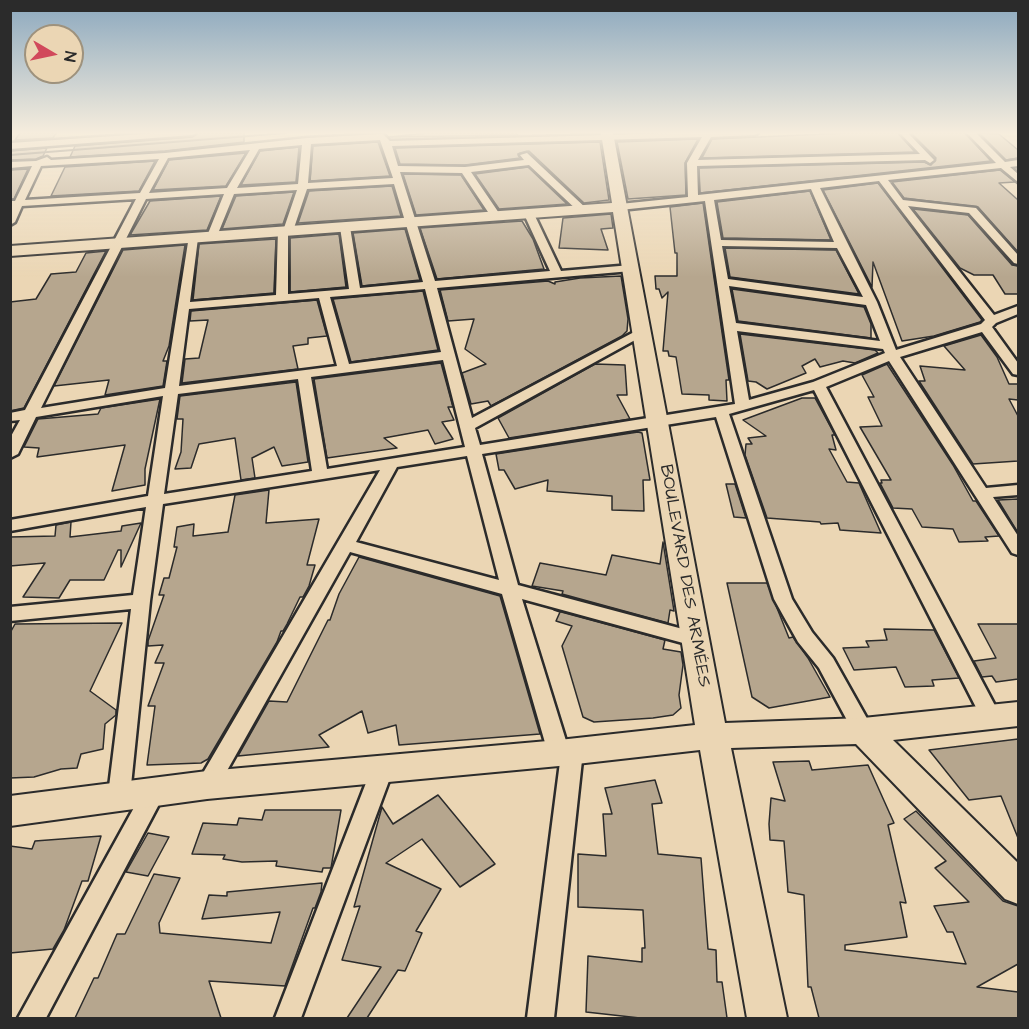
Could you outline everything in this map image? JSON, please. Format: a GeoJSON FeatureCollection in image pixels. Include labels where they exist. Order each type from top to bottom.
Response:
{"type":"FeatureCollection","features":[{"type":"Feature","properties":{"kind":"main road","name":"BOULEVARD DES ARMÉES"},"geometry":{"type":"LineString","coordinates":[[615,181],[694,639],[767,1018]]}},
{"type":"Feature","properties":{"kind":"main road"},"geometry":{"type":"LineString","coordinates":[[10,251],[620,207]]}},
{"type":"Feature","properties":{"kind":"main road"},"geometry":{"type":"LineString","coordinates":[[10,811],[207,785],[382,770],[712,736],[863,730],[1005,715]]}},
{"type":"Feature","properties":{"kind":"main road"},"geometry":{"type":"LineString","coordinates":[[863,730],[1018,888]]}},
{"type":"Feature","properties":{"kind":"street"},"geometry":{"type":"LineString","coordinates":[[10,222],[15,204],[28,181]]}},
{"type":"Feature","properties":{"kind":"street"},"geometry":{"type":"LineString","coordinates":[[10,454],[117,243],[152,181]]}},
{"type":"Feature","properties":{"kind":"street"},"geometry":{"type":"LineString","coordinates":[[212,236],[236,181]]}},
{"type":"Feature","properties":{"kind":"street"},"geometry":{"type":"LineString","coordinates":[[282,296],[285,231],[303,181]]}},
{"type":"Feature","properties":{"kind":"street"},"geometry":{"type":"LineString","coordinates":[[15,204],[382,181]]}},
{"type":"Feature","properties":{"kind":"street"},"geometry":{"type":"LineString","coordinates":[[398,181],[413,222],[510,590],[566,752],[540,1018]]}},
{"type":"Feature","properties":{"kind":"street"},"geometry":{"type":"LineString","coordinates":[[472,181],[496,216]]}},
{"type":"Feature","properties":{"kind":"street"},"geometry":{"type":"LineString","coordinates":[[551,181],[583,210]]}},
{"type":"Feature","properties":{"kind":"street"},"geometry":{"type":"LineString","coordinates":[[690,181],[694,200]]}},
{"type":"Feature","properties":{"kind":"street"},"geometry":{"type":"LineString","coordinates":[[620,207],[856,181]]}},
{"type":"Feature","properties":{"kind":"street"},"geometry":{"type":"LineString","coordinates":[[883,181],[988,323],[1018,371]]}},
{"type":"Feature","properties":{"kind":"street"},"geometry":{"type":"LineString","coordinates":[[814,186],[840,244],[871,302],[890,350],[1018,549]]}},
{"type":"Feature","properties":{"kind":"street"},"geometry":{"type":"LineString","coordinates":[[709,198],[743,407]]}},
{"type":"Feature","properties":{"kind":"street"},"geometry":{"type":"LineString","coordinates":[[898,202],[972,210],[1018,261]]}},
{"type":"Feature","properties":{"kind":"street"},"geometry":{"type":"LineString","coordinates":[[529,214],[557,274]]}},
{"type":"Feature","properties":{"kind":"street"},"geometry":{"type":"LineString","coordinates":[[345,227],[356,290]]}},
{"type":"Feature","properties":{"kind":"street"},"geometry":{"type":"LineString","coordinates":[[120,795],[141,601],[193,238]]}},
{"type":"Feature","properties":{"kind":"street"},"geometry":{"type":"LineString","coordinates":[[716,243],[840,244]]}},
{"type":"Feature","properties":{"kind":"street"},"geometry":{"type":"LineString","coordinates":[[185,306],[631,268]]}},
{"type":"Feature","properties":{"kind":"street"},"geometry":{"type":"LineString","coordinates":[[723,282],[871,302]]}},
{"type":"Feature","properties":{"kind":"street"},"geometry":{"type":"LineString","coordinates":[[323,293],[344,368]]}},
{"type":"Feature","properties":{"kind":"street"},"geometry":{"type":"LineString","coordinates":[[10,526],[157,500],[721,412],[818,385],[890,350],[988,323],[1018,310]]}},
{"type":"Feature","properties":{"kind":"street"},"geometry":{"type":"LineString","coordinates":[[730,326],[890,350]]}},
{"type":"Feature","properties":{"kind":"street"},"geometry":{"type":"LineString","coordinates":[[468,426],[640,334]]}},
{"type":"Feature","properties":{"kind":"street"},"geometry":{"type":"LineString","coordinates":[[10,417],[171,391],[449,355]]}},
{"type":"Feature","properties":{"kind":"street"},"geometry":{"type":"LineString","coordinates":[[304,373],[320,475]]}},
{"type":"Feature","properties":{"kind":"street"},"geometry":{"type":"LineString","coordinates":[[818,385],[1005,715]]}},
{"type":"Feature","properties":{"kind":"street"},"geometry":{"type":"LineString","coordinates":[[721,412],[783,599],[805,637],[826,663],[863,730]]}},
{"type":"Feature","properties":{"kind":"street"},"geometry":{"type":"LineString","coordinates":[[207,785],[391,465]]}},
{"type":"Feature","properties":{"kind":"street"},"geometry":{"type":"LineString","coordinates":[[982,493],[1018,490]]}},
{"type":"Feature","properties":{"kind":"street"},"geometry":{"type":"LineString","coordinates":[[346,545],[694,639]]}},
{"type":"Feature","properties":{"kind":"street"},"geometry":{"type":"LineString","coordinates":[[10,614],[141,601]]}},
{"type":"Feature","properties":{"kind":"street"},"geometry":{"type":"LineString","coordinates":[[288,1018],[382,770]]}},
{"type":"Feature","properties":{"kind":"street"},"geometry":{"type":"LineString","coordinates":[[31,1018],[155,791]]}},
{"type":"Feature","properties":{"kind":"building"},"geometry":{"type":"Polygon","coordinates":[[[10,181],[22,181],[14,199],[10,199],[10,181]]]}},
{"type":"Feature","properties":{"kind":"building"},"geometry":{"type":"Polygon","coordinates":[[[58,181],[144,181],[139,191],[51,196],[58,181]]]}},
{"type":"Feature","properties":{"kind":"building"},"geometry":{"type":"Polygon","coordinates":[[[158,181],[229,181],[226,186],[153,190],[158,181]]]}},
{"type":"Feature","properties":{"kind":"building"},"geometry":{"type":"Polygon","coordinates":[[[243,181],[296,181],[296,182],[241,185],[243,181]]]}},
{"type":"Feature","properties":{"kind":"building"},"geometry":{"type":"Polygon","coordinates":[[[405,181],[465,181],[484,210],[416,215],[405,181]]]}},
{"type":"Feature","properties":{"kind":"building"},"geometry":{"type":"Polygon","coordinates":[[[480,181],[543,181],[567,204],[499,209],[480,181]]]}},
{"type":"Feature","properties":{"kind":"building"},"geometry":{"type":"Polygon","coordinates":[[[561,181],[606,181],[609,200],[584,203],[561,181]]]}},
{"type":"Feature","properties":{"kind":"building"},"geometry":{"type":"Polygon","coordinates":[[[625,181],[686,181],[686,195],[628,199],[625,181]]]}},
{"type":"Feature","properties":{"kind":"building"},"geometry":{"type":"Polygon","coordinates":[[[700,181],[809,181],[700,193],[700,181]]]}},
{"type":"Feature","properties":{"kind":"building"},"geometry":{"type":"Polygon","coordinates":[[[1014,181],[999,183],[1018,200],[1018,252],[978,207],[904,198],[892,182],[1014,181]]]}},
{"type":"Feature","properties":{"kind":"building"},"geometry":{"type":"Polygon","coordinates":[[[878,183],[982,320],[980,322],[934,336],[902,341],[873,262],[872,287],[823,190],[878,183]]]}},
{"type":"Feature","properties":{"kind":"building"},"geometry":{"type":"Polygon","coordinates":[[[392,186],[401,216],[298,223],[309,191],[392,186]]]}},
{"type":"Feature","properties":{"kind":"building"},"geometry":{"type":"Polygon","coordinates":[[[810,191],[831,240],[723,238],[717,202],[810,191]]]}},
{"type":"Feature","properties":{"kind":"building"},"geometry":{"type":"Polygon","coordinates":[[[294,192],[283,224],[222,229],[236,196],[294,192]]]}},
{"type":"Feature","properties":{"kind":"building"},"geometry":{"type":"Polygon","coordinates":[[[221,196],[207,230],[130,235],[150,201],[221,196]]]}},
{"type":"Feature","properties":{"kind":"building"},"geometry":{"type":"Polygon","coordinates":[[[703,203],[729,380],[726,380],[727,401],[709,400],[709,395],[682,394],[676,357],[669,356],[668,351],[663,351],[668,292],[662,298],[659,289],[656,289],[655,276],[677,276],[677,253],[675,253],[670,207],[703,203]]]}},
{"type":"Feature","properties":{"kind":"building"},"geometry":{"type":"Polygon","coordinates":[[[913,209],[968,215],[1012,265],[1018,266],[1018,294],[1005,294],[993,275],[974,275],[960,268],[913,209]]]}},
{"type":"Feature","properties":{"kind":"building"},"geometry":{"type":"Polygon","coordinates":[[[611,214],[613,228],[601,229],[608,250],[559,248],[563,218],[611,214]]]}},
{"type":"Feature","properties":{"kind":"building"},"geometry":{"type":"Polygon","coordinates":[[[522,221],[533,239],[544,269],[437,279],[420,228],[522,221]]]}},
{"type":"Feature","properties":{"kind":"building"},"geometry":{"type":"Polygon","coordinates":[[[405,229],[420,280],[362,286],[353,233],[405,229]]]}},
{"type":"Feature","properties":{"kind":"building"},"geometry":{"type":"Polygon","coordinates":[[[339,234],[346,287],[290,292],[290,238],[339,234]]]}},
{"type":"Feature","properties":{"kind":"building"},"geometry":{"type":"Polygon","coordinates":[[[276,239],[274,293],[193,300],[199,244],[276,239]]]}},
{"type":"Feature","properties":{"kind":"building"},"geometry":{"type":"Polygon","coordinates":[[[185,245],[169,346],[163,361],[167,361],[163,386],[105,395],[109,380],[54,386],[123,250],[185,245]]]}},
{"type":"Feature","properties":{"kind":"building"},"geometry":{"type":"Polygon","coordinates":[[[725,248],[836,250],[859,294],[730,277],[725,248]]]}},
{"type":"Feature","properties":{"kind":"building"},"geometry":{"type":"Polygon","coordinates":[[[106,251],[24,408],[10,411],[10,302],[36,299],[51,274],[76,272],[86,253],[106,251]]]}},
{"type":"Feature","properties":{"kind":"building"},"geometry":{"type":"Polygon","coordinates":[[[621,276],[628,319],[627,331],[622,336],[491,406],[488,401],[471,404],[462,373],[486,364],[465,349],[474,319],[448,321],[440,290],[548,281],[555,284],[555,282],[580,278],[621,276]]]}},
{"type":"Feature","properties":{"kind":"building"},"geometry":{"type":"Polygon","coordinates":[[[732,289],[864,307],[871,324],[871,338],[738,321],[732,289]]]}},
{"type":"Feature","properties":{"kind":"building"},"geometry":{"type":"Polygon","coordinates":[[[423,291],[438,350],[351,362],[333,299],[423,291]]]}},
{"type":"Feature","properties":{"kind":"building"},"geometry":{"type":"Polygon","coordinates":[[[317,300],[327,336],[308,338],[308,344],[293,346],[298,369],[182,383],[185,359],[199,358],[208,320],[190,321],[191,311],[317,300]]]}},
{"type":"Feature","properties":{"kind":"building"},"geometry":{"type":"Polygon","coordinates":[[[740,334],[875,350],[878,353],[855,363],[843,361],[820,367],[815,359],[802,366],[806,373],[767,389],[756,382],[748,381],[740,334]]]}},
{"type":"Feature","properties":{"kind":"building"},"geometry":{"type":"Polygon","coordinates":[[[981,335],[997,357],[1009,384],[1018,384],[1018,400],[1009,399],[1018,416],[1018,461],[973,464],[919,381],[925,381],[920,366],[965,370],[944,346],[981,335]]]}},
{"type":"Feature","properties":{"kind":"building"},"geometry":{"type":"Polygon","coordinates":[[[441,363],[453,407],[448,407],[454,420],[442,422],[453,439],[435,444],[428,430],[384,438],[397,448],[327,458],[314,379],[441,363]]]}},
{"type":"Feature","properties":{"kind":"building"},"geometry":{"type":"Polygon","coordinates":[[[595,364],[625,365],[627,395],[617,395],[630,419],[509,438],[498,418],[595,364]]]}},
{"type":"Feature","properties":{"kind":"building"},"geometry":{"type":"Polygon","coordinates":[[[887,364],[953,465],[973,501],[976,501],[999,536],[985,537],[988,541],[959,542],[953,529],[922,527],[912,509],[893,508],[880,483],[882,483],[881,480],[891,480],[860,427],[882,426],[868,397],[874,397],[862,375],[887,364]]]}},
{"type":"Feature","properties":{"kind":"building"},"geometry":{"type":"Polygon","coordinates":[[[296,382],[308,462],[282,466],[274,447],[252,458],[255,478],[241,480],[235,438],[199,444],[191,468],[175,469],[181,452],[183,419],[177,419],[180,396],[296,382]]]}},
{"type":"Feature","properties":{"kind":"building"},"geometry":{"type":"Polygon","coordinates":[[[802,398],[815,398],[835,435],[832,435],[836,450],[829,449],[847,482],[859,483],[881,533],[840,530],[838,523],[821,524],[820,522],[767,518],[745,455],[746,444],[752,444],[748,438],[766,436],[743,420],[802,398]]]}},
{"type":"Feature","properties":{"kind":"building"},"geometry":{"type":"Polygon","coordinates":[[[160,399],[145,469],[145,485],[112,491],[125,445],[37,457],[39,448],[24,447],[38,419],[98,414],[101,408],[160,399]]]}},
{"type":"Feature","properties":{"kind":"building"},"geometry":{"type":"Polygon","coordinates":[[[642,433],[650,480],[643,480],[644,511],[612,510],[612,496],[547,491],[548,480],[515,489],[504,470],[499,470],[496,454],[642,433]]]}},
{"type":"Feature","properties":{"kind":"building"},"geometry":{"type":"Polygon","coordinates":[[[726,484],[735,484],[746,518],[734,517],[726,484]]]}},
{"type":"Feature","properties":{"kind":"building"},"geometry":{"type":"Polygon","coordinates":[[[269,490],[266,523],[319,519],[307,565],[315,565],[309,586],[303,597],[300,597],[277,642],[208,759],[201,763],[147,765],[155,706],[148,706],[164,663],[155,663],[163,645],[148,646],[148,641],[164,595],[159,595],[164,578],[169,578],[177,547],[174,547],[177,527],[194,524],[193,536],[228,532],[235,495],[269,490]]]}},
{"type":"Feature","properties":{"kind":"building"},"geometry":{"type":"Polygon","coordinates":[[[1018,499],[1018,533],[998,500],[1018,499]]]}},
{"type":"Feature","properties":{"kind":"building"},"geometry":{"type":"Polygon","coordinates":[[[71,522],[70,537],[121,531],[122,526],[141,523],[121,567],[121,550],[118,550],[104,580],[70,580],[59,598],[23,597],[45,563],[10,566],[10,537],[55,536],[56,525],[71,522]]]}},
{"type":"Feature","properties":{"kind":"building"},"geometry":{"type":"Polygon","coordinates":[[[663,542],[674,611],[670,610],[668,623],[562,594],[563,591],[532,586],[540,563],[606,575],[612,555],[660,564],[663,542]]]}},
{"type":"Feature","properties":{"kind":"building"},"geometry":{"type":"Polygon","coordinates":[[[359,557],[500,596],[540,734],[399,745],[396,725],[368,733],[362,711],[319,735],[329,747],[238,756],[269,701],[287,702],[330,620],[339,594],[359,557]]]}},
{"type":"Feature","properties":{"kind":"building"},"geometry":{"type":"Polygon","coordinates":[[[727,583],[767,583],[789,638],[793,637],[808,658],[830,697],[769,708],[752,697],[727,583]]]}},
{"type":"Feature","properties":{"kind":"building"},"geometry":{"type":"Polygon","coordinates":[[[554,610],[665,640],[663,649],[681,652],[683,665],[679,695],[681,708],[673,715],[653,718],[594,722],[583,717],[562,646],[572,626],[556,621],[560,612],[554,610]]]}},
{"type":"Feature","properties":{"kind":"building"},"geometry":{"type":"Polygon","coordinates":[[[122,623],[90,691],[116,710],[116,715],[105,724],[103,749],[81,754],[77,768],[61,769],[34,777],[10,778],[10,633],[15,624],[122,623]]]}},
{"type":"Feature","properties":{"kind":"building"},"geometry":{"type":"Polygon","coordinates":[[[978,624],[1018,624],[1018,679],[996,682],[992,676],[982,677],[974,661],[996,658],[978,624]]]}},
{"type":"Feature","properties":{"kind":"building"},"geometry":{"type":"Polygon","coordinates":[[[884,629],[934,630],[959,678],[932,680],[934,686],[905,687],[896,667],[854,670],[843,648],[869,647],[866,641],[887,640],[884,629]]]}},
{"type":"Feature","properties":{"kind":"building"},"geometry":{"type":"Polygon","coordinates":[[[1018,739],[1018,838],[1001,796],[969,800],[929,750],[1018,739]]]}},
{"type":"Feature","properties":{"kind":"building"},"geometry":{"type":"Polygon","coordinates":[[[809,761],[812,770],[868,765],[894,823],[888,825],[906,903],[900,902],[907,937],[845,945],[845,950],[966,964],[953,932],[947,932],[934,906],[969,902],[935,868],[946,861],[904,819],[916,811],[1003,901],[1018,906],[1018,964],[977,987],[1018,992],[1018,1018],[819,1018],[811,987],[808,987],[804,895],[788,892],[784,841],[770,840],[769,824],[771,798],[785,801],[773,762],[809,761]]]}},
{"type":"Feature","properties":{"kind":"building"},"geometry":{"type":"Polygon","coordinates":[[[655,780],[662,803],[652,804],[658,854],[701,858],[708,949],[716,950],[717,982],[722,982],[727,1018],[640,1018],[586,1012],[588,956],[642,962],[642,948],[645,948],[643,910],[578,907],[578,854],[606,856],[603,814],[612,814],[605,788],[655,780]]]}},
{"type":"Feature","properties":{"kind":"building"},"geometry":{"type":"Polygon","coordinates":[[[438,795],[495,864],[460,887],[422,839],[386,863],[441,889],[416,931],[422,933],[405,971],[398,970],[367,1018],[347,1018],[381,967],[342,960],[360,906],[354,907],[382,807],[393,824],[438,795]]]}},
{"type":"Feature","properties":{"kind":"building"},"geometry":{"type":"Polygon","coordinates":[[[265,810],[341,810],[331,868],[323,868],[322,872],[276,866],[277,861],[242,862],[223,859],[225,855],[192,854],[203,823],[237,825],[239,818],[262,820],[265,810]]]}},
{"type":"Feature","properties":{"kind":"building"},"geometry":{"type":"Polygon","coordinates":[[[148,833],[169,837],[148,876],[126,872],[148,833]]]}},
{"type":"Feature","properties":{"kind":"building"},"geometry":{"type":"Polygon","coordinates":[[[101,836],[88,881],[82,881],[64,930],[53,949],[10,953],[10,846],[32,849],[35,841],[101,836]]]}},
{"type":"Feature","properties":{"kind":"building"},"geometry":{"type":"Polygon","coordinates":[[[154,874],[180,878],[159,923],[160,933],[271,943],[280,912],[202,919],[209,895],[227,896],[227,892],[322,883],[321,892],[285,986],[209,981],[221,1018],[75,1018],[94,978],[98,978],[117,934],[125,934],[154,874]]]}}]}
